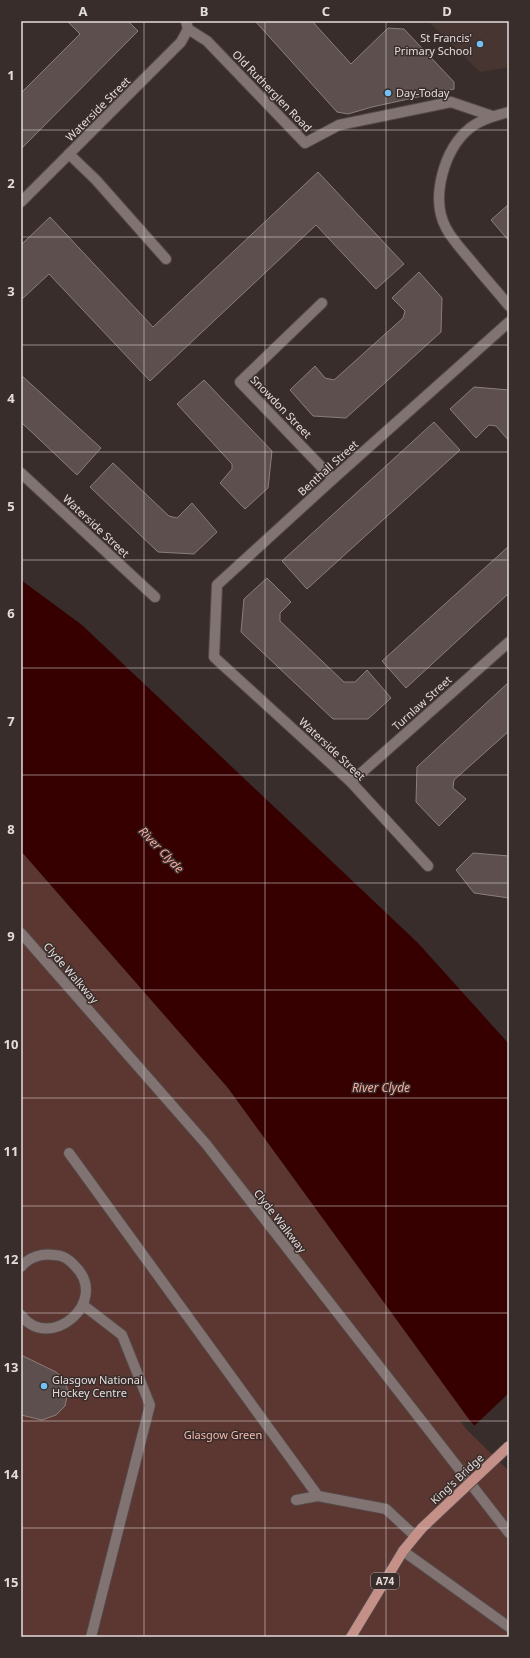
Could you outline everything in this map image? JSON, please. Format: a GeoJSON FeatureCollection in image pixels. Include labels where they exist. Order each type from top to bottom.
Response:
{"type":"FeatureCollection","features":[{"type":"Feature","properties":{"kind":"main road","name":"King's Bridge"},"geometry":{"type":"LineString","coordinates":[[419,1532],[509,1446]]}},
{"type":"Feature","properties":{"kind":"main road","name":"A74"},"geometry":{"type":"LineString","coordinates":[[352,1637],[403,1551],[419,1532]]}},
{"type":"Feature","properties":{"kind":"street","name":"Old Rutherglen Road"},"geometry":{"type":"LineString","coordinates":[[187,25],[207,41],[305,142],[339,125],[451,102],[492,116]]}},
{"type":"Feature","properties":{"kind":"street","name":"Waterside Street"},"geometry":{"type":"LineString","coordinates":[[21,202],[181,42],[187,25]]}},
{"type":"Feature","properties":{"kind":"street"},"geometry":{"type":"LineString","coordinates":[[509,112],[492,116],[470,128],[454,147],[442,172],[439,196],[441,213],[445,226],[453,240],[509,306]]}},
{"type":"Feature","properties":{"kind":"street"},"geometry":{"type":"LineString","coordinates":[[70,154],[96,180],[166,258]]}},
{"type":"Feature","properties":{"kind":"street","name":"Snowdon Street"},"geometry":{"type":"LineString","coordinates":[[322,303],[240,382],[333,479]]}},
{"type":"Feature","properties":{"kind":"street","name":"Benthall Street"},"geometry":{"type":"LineString","coordinates":[[214,656],[217,585],[509,322]]}},
{"type":"Feature","properties":{"kind":"street","name":"Waterside Street"},"geometry":{"type":"LineString","coordinates":[[21,473],[155,597]]}},
{"type":"Feature","properties":{"kind":"street","name":"Turnlaw Street"},"geometry":{"type":"LineString","coordinates":[[351,782],[509,642]]}},
{"type":"Feature","properties":{"kind":"street","name":"Waterside Street"},"geometry":{"type":"LineString","coordinates":[[214,656],[351,782],[428,866]]}},
{"type":"Feature","properties":{"kind":"street","name":"Clyde Walkway"},"geometry":{"type":"LineString","coordinates":[[21,933],[206,1144],[509,1533]]}},
{"type":"Feature","properties":{"kind":"street"},"geometry":{"type":"LineString","coordinates":[[69,1153],[318,1496]]}},
{"type":"Feature","properties":{"kind":"street"},"geometry":{"type":"LineString","coordinates":[[21,1267],[34,1257],[46,1254],[59,1255],[70,1260],[79,1269],[84,1280],[86,1293],[83,1305],[76,1316],[67,1323],[56,1327],[44,1328],[33,1324],[21,1315]]}},
{"type":"Feature","properties":{"kind":"street"},"geometry":{"type":"LineString","coordinates":[[83,1305],[122,1335],[150,1405],[91,1637]]}},
{"type":"Feature","properties":{"kind":"street"},"geometry":{"type":"LineString","coordinates":[[296,1500],[318,1496],[386,1509],[419,1532]]}},
{"type":"Feature","properties":{"kind":"street"},"geometry":{"type":"LineString","coordinates":[[403,1551],[509,1627]]}},
{"type":"Feature","properties":{"kind":"shaded area","name":"St Francis' Primary School"},"geometry":{"type":"Polygon","coordinates":[[[428,21],[509,21],[509,67],[480,72],[428,21]]]}},
{"type":"Feature","properties":{"kind":"green space","name":"Glasgow Green"},"geometry":{"type":"Polygon","coordinates":[[[21,851],[228,1088],[471,1422],[460,1421],[467,1430],[509,1471],[509,1637],[21,1637],[21,851]]]}},
{"type":"Feature","properties":{"kind":"water","name":"River Clyde"},"geometry":{"type":"Polygon","coordinates":[[[21,580],[82,625],[418,943],[509,1044],[509,1461],[471,1422],[228,1088],[21,851],[21,580]]]}},
{"type":"Feature","properties":{"kind":"pier"},"geometry":{"type":"Polygon","coordinates":[[[509,1393],[509,1463],[473,1427],[509,1393]]]}},
{"type":"Feature","properties":{"kind":"building"},"geometry":{"type":"Polygon","coordinates":[[[67,21],[128,21],[138,31],[21,149],[21,93],[80,34],[67,21]]]}},
{"type":"Feature","properties":{"kind":"building"},"geometry":{"type":"Polygon","coordinates":[[[255,21],[312,21],[351,64],[388,28],[404,29],[454,82],[454,89],[372,107],[348,114],[337,112],[255,21]]]}},
{"type":"Feature","properties":{"kind":"building"},"geometry":{"type":"Polygon","coordinates":[[[318,172],[404,264],[376,289],[316,225],[150,381],[49,274],[21,300],[21,245],[50,217],[153,327],[318,172]]]}},
{"type":"Feature","properties":{"kind":"building"},"geometry":{"type":"Polygon","coordinates":[[[509,204],[509,241],[491,220],[509,204]]]}},
{"type":"Feature","properties":{"kind":"building"},"geometry":{"type":"Polygon","coordinates":[[[419,272],[442,298],[441,332],[346,418],[313,416],[290,390],[315,366],[325,378],[334,380],[403,318],[405,311],[392,298],[419,272]]]}},
{"type":"Feature","properties":{"kind":"building"},"geometry":{"type":"Polygon","coordinates":[[[21,375],[101,448],[77,475],[21,422],[21,375]]]}},
{"type":"Feature","properties":{"kind":"building"},"geometry":{"type":"Polygon","coordinates":[[[204,380],[272,451],[268,488],[245,509],[220,483],[232,469],[232,464],[177,404],[204,380]]]}},
{"type":"Feature","properties":{"kind":"building"},"geometry":{"type":"Polygon","coordinates":[[[474,387],[509,390],[509,441],[496,426],[489,425],[476,438],[450,409],[474,387]]]}},
{"type":"Feature","properties":{"kind":"building"},"geometry":{"type":"Polygon","coordinates":[[[434,422],[460,450],[307,589],[282,561],[434,422]]]}},
{"type":"Feature","properties":{"kind":"building"},"geometry":{"type":"Polygon","coordinates":[[[113,463],[169,516],[177,518],[192,503],[217,532],[194,554],[158,552],[90,487],[113,463]]]}},
{"type":"Feature","properties":{"kind":"building"},"geometry":{"type":"Polygon","coordinates":[[[509,546],[509,593],[406,688],[382,661],[509,546]]]}},
{"type":"Feature","properties":{"kind":"building"},"geometry":{"type":"Polygon","coordinates":[[[267,578],[291,602],[280,613],[280,621],[344,682],[355,682],[367,670],[391,698],[368,719],[333,719],[241,632],[244,599],[267,578]]]}},
{"type":"Feature","properties":{"kind":"building"},"geometry":{"type":"Polygon","coordinates":[[[509,682],[509,731],[454,780],[453,788],[466,799],[439,826],[416,802],[417,767],[509,682]]]}},
{"type":"Feature","properties":{"kind":"building"},"geometry":{"type":"Polygon","coordinates":[[[473,853],[509,856],[509,898],[474,893],[456,870],[473,853]]]}},
{"type":"Feature","properties":{"kind":"building","name":"Glasgow National Hockey Centre"},"geometry":{"type":"Polygon","coordinates":[[[21,1355],[56,1372],[65,1380],[68,1392],[65,1406],[56,1415],[42,1420],[21,1415],[21,1355]]]}},
{"type":"Feature","properties":{"kind":"place","name":"St Francis' Primary School"},"geometry":{"type":"Point","coordinates":[480,44]}},
{"type":"Feature","properties":{"kind":"place","name":"Day-Today"},"geometry":{"type":"Point","coordinates":[388,93]}},
{"type":"Feature","properties":{"kind":"place","name":"Glasgow National Hockey Centre"},"geometry":{"type":"Point","coordinates":[44,1386]}}]}
